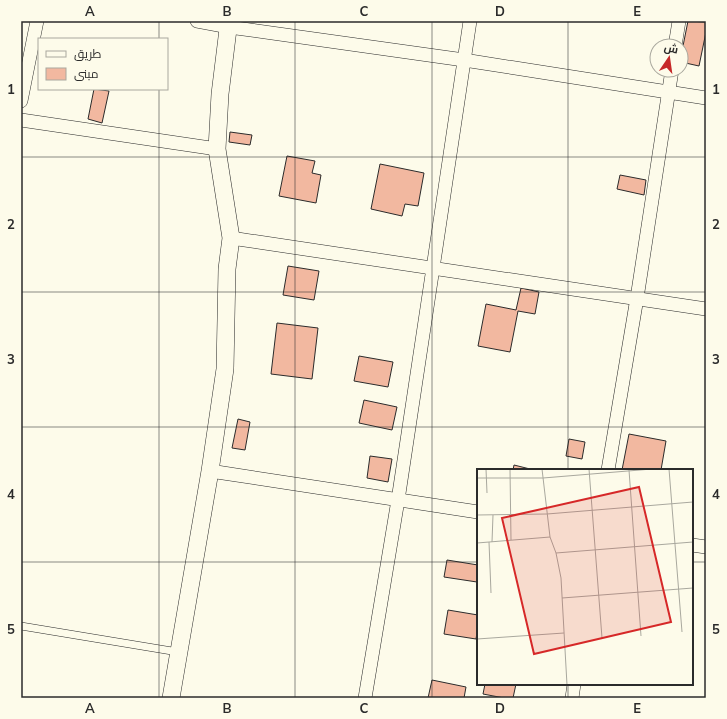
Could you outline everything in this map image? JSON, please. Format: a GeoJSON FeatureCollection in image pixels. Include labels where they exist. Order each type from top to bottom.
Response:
{"type":"FeatureCollection","features":[{"type":"Feature","properties":{"kind":"street"},"geometry":{"type":"LineString","coordinates":[[21,101],[37,21]]}},
{"type":"Feature","properties":{"kind":"street"},"geometry":{"type":"LineString","coordinates":[[198,21],[229,24],[706,98]]}},
{"type":"Feature","properties":{"kind":"street"},"geometry":{"type":"LineString","coordinates":[[365,698],[398,500],[470,21]]}},
{"type":"Feature","properties":{"kind":"street"},"geometry":{"type":"LineString","coordinates":[[676,38],[679,21]]}},
{"type":"Feature","properties":{"kind":"street"},"geometry":{"type":"LineString","coordinates":[[171,698],[210,471],[225,369],[227,270],[231,238],[217,150],[220,94],[229,24]]}},
{"type":"Feature","properties":{"kind":"street"},"geometry":{"type":"LineString","coordinates":[[608,469],[638,298],[671,78]]}},
{"type":"Feature","properties":{"kind":"street"},"geometry":{"type":"LineString","coordinates":[[21,120],[217,150]]}},
{"type":"Feature","properties":{"kind":"street"},"geometry":{"type":"LineString","coordinates":[[231,238],[706,309]]}},
{"type":"Feature","properties":{"kind":"street"},"geometry":{"type":"LineString","coordinates":[[210,471],[477,512]]}},
{"type":"Feature","properties":{"kind":"street"},"geometry":{"type":"LineString","coordinates":[[693,544],[706,547]]}},
{"type":"Feature","properties":{"kind":"street"},"geometry":{"type":"LineString","coordinates":[[572,698],[574,685]]}},
{"type":"Feature","properties":{"kind":"lane"},"geometry":{"type":"LineString","coordinates":[[21,626],[178,652]]}},
{"type":"Feature","properties":{"kind":"building"},"geometry":{"type":"Polygon","coordinates":[[[688,21],[706,22],[706,32],[699,66],[689,64],[689,38],[685,38],[688,21]]]}},
{"type":"Feature","properties":{"kind":"building"},"geometry":{"type":"Polygon","coordinates":[[[94,90],[109,91],[102,123],[88,119],[94,90]]]}},
{"type":"Feature","properties":{"kind":"building"},"geometry":{"type":"Polygon","coordinates":[[[230,132],[252,135],[250,145],[229,142],[230,132]]]}},
{"type":"Feature","properties":{"kind":"building"},"geometry":{"type":"Polygon","coordinates":[[[287,156],[315,161],[312,173],[321,175],[316,203],[279,196],[287,156]]]}},
{"type":"Feature","properties":{"kind":"building"},"geometry":{"type":"Polygon","coordinates":[[[380,164],[424,173],[418,206],[405,204],[402,216],[371,209],[380,164]]]}},
{"type":"Feature","properties":{"kind":"building"},"geometry":{"type":"Polygon","coordinates":[[[620,175],[646,180],[644,195],[617,189],[620,175]]]}},
{"type":"Feature","properties":{"kind":"building"},"geometry":{"type":"Polygon","coordinates":[[[288,266],[319,271],[314,300],[283,295],[288,266]]]}},
{"type":"Feature","properties":{"kind":"building"},"geometry":{"type":"Polygon","coordinates":[[[521,288],[539,292],[535,314],[518,311],[510,352],[478,346],[486,304],[516,310],[521,288]]]}},
{"type":"Feature","properties":{"kind":"building"},"geometry":{"type":"Polygon","coordinates":[[[277,323],[318,328],[312,379],[271,374],[277,323]]]}},
{"type":"Feature","properties":{"kind":"building"},"geometry":{"type":"Polygon","coordinates":[[[359,356],[393,362],[388,387],[354,381],[359,356]]]}},
{"type":"Feature","properties":{"kind":"building"},"geometry":{"type":"Polygon","coordinates":[[[364,400],[397,407],[392,430],[359,423],[364,400]]]}},
{"type":"Feature","properties":{"kind":"building"},"geometry":{"type":"Polygon","coordinates":[[[238,419],[250,422],[245,450],[232,448],[238,419]]]}},
{"type":"Feature","properties":{"kind":"building"},"geometry":{"type":"Polygon","coordinates":[[[629,434],[666,441],[661,469],[622,469],[629,434]]]}},
{"type":"Feature","properties":{"kind":"building"},"geometry":{"type":"Polygon","coordinates":[[[569,439],[585,442],[582,459],[566,456],[569,439]]]}},
{"type":"Feature","properties":{"kind":"building"},"geometry":{"type":"Polygon","coordinates":[[[370,456],[392,459],[388,482],[367,478],[370,456]]]}},
{"type":"Feature","properties":{"kind":"building"},"geometry":{"type":"Polygon","coordinates":[[[514,465],[530,469],[513,469],[514,465]]]}},
{"type":"Feature","properties":{"kind":"building"},"geometry":{"type":"Polygon","coordinates":[[[447,560],[477,565],[477,582],[444,577],[447,560]]]}},
{"type":"Feature","properties":{"kind":"building"},"geometry":{"type":"Polygon","coordinates":[[[448,610],[477,615],[476,639],[444,634],[448,610]]]}},
{"type":"Feature","properties":{"kind":"building"},"geometry":{"type":"Polygon","coordinates":[[[432,680],[466,687],[464,698],[428,698],[432,680]]]}},
{"type":"Feature","properties":{"kind":"building"},"geometry":{"type":"Polygon","coordinates":[[[485,685],[516,685],[513,698],[483,694],[485,685]]]}}]}
